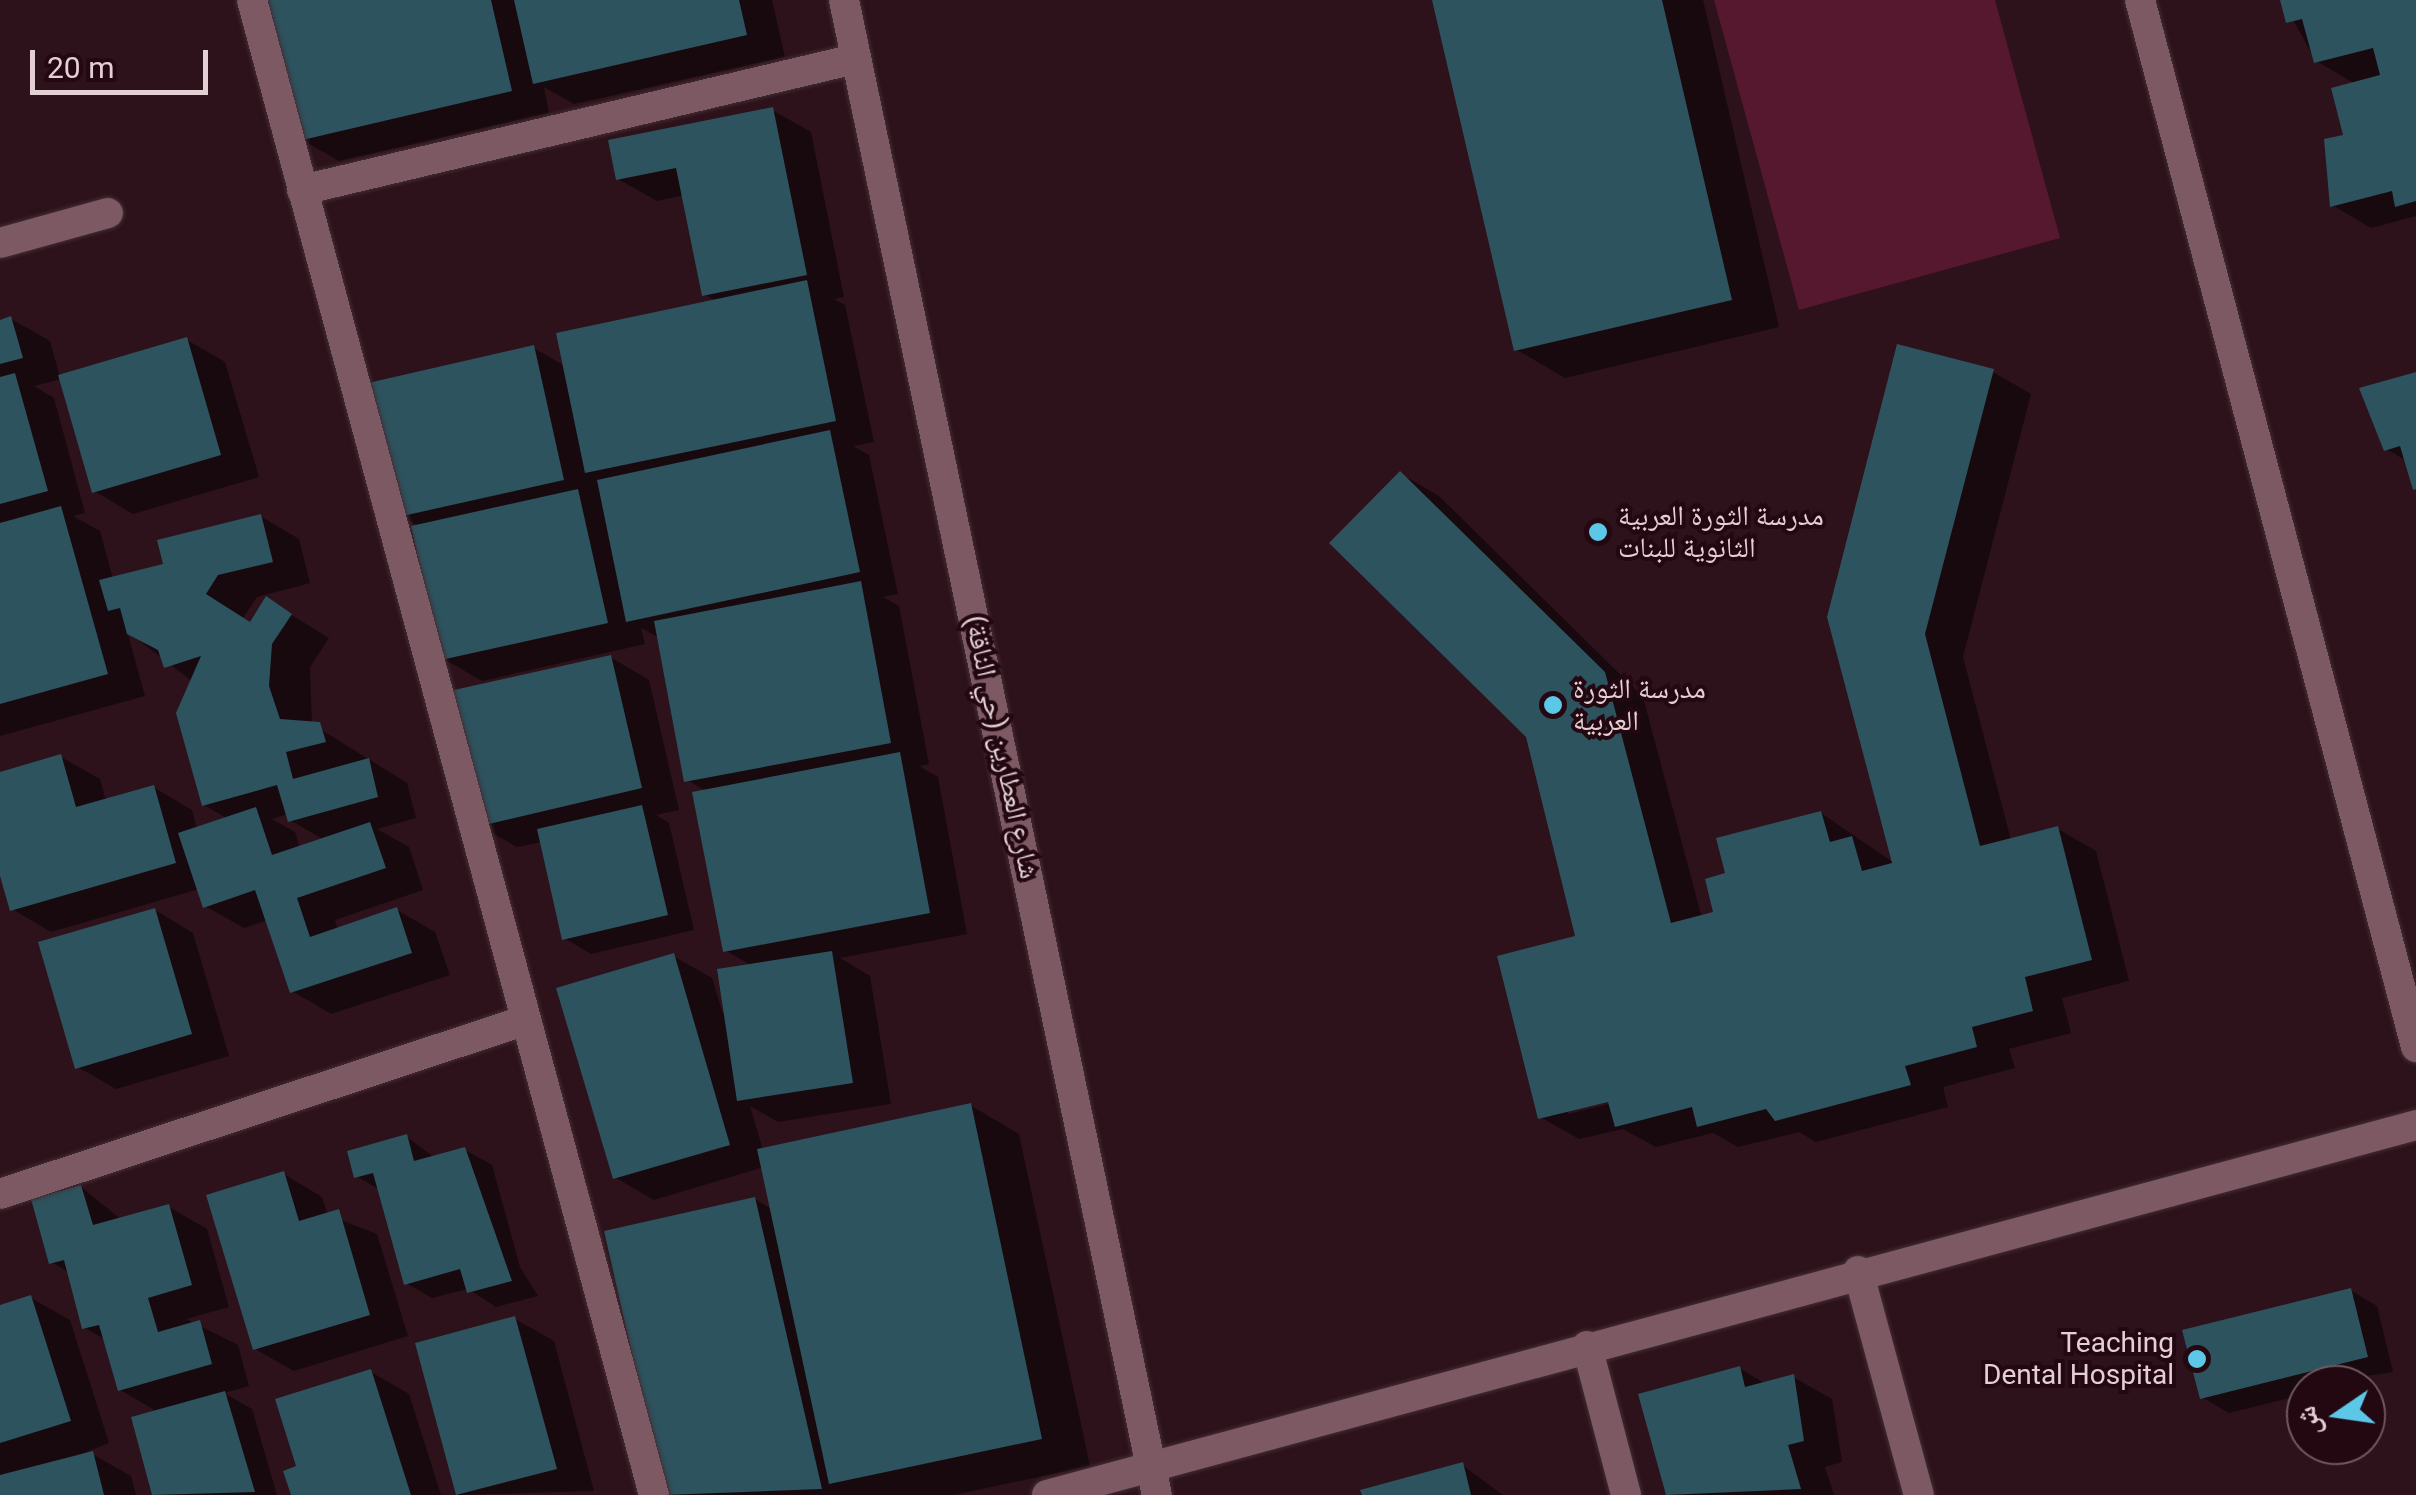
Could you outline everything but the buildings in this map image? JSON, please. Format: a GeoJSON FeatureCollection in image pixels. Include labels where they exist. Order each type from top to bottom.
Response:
{"type":"FeatureCollection","features":[{"type":"Feature","properties":{"kind":"street"},"geometry":{"type":"LineString","coordinates":[[252,0],[520,1022],[654,1495]]}},
{"type":"Feature","properties":{"kind":"street","name":"شارع العطارين (حي الناقة)"},"geometry":{"type":"LineString","coordinates":[[844,0],[1153,1482]]}},
{"type":"Feature","properties":{"kind":"street"},"geometry":{"type":"LineString","coordinates":[[2140,0],[2416,1046]]}},
{"type":"Feature","properties":{"kind":"street"},"geometry":{"type":"LineString","coordinates":[[302,190],[855,60]]}},
{"type":"Feature","properties":{"kind":"street"},"geometry":{"type":"LineString","coordinates":[[0,242],[108,213]]}},
{"type":"Feature","properties":{"kind":"street"},"geometry":{"type":"LineString","coordinates":[[0,1194],[520,1022]]}},
{"type":"Feature","properties":{"kind":"street"},"geometry":{"type":"LineString","coordinates":[[1048,1495],[1153,1482],[1588,1346],[1858,1271],[2416,1126]]}},
{"type":"Feature","properties":{"kind":"street"},"geometry":{"type":"LineString","coordinates":[[1858,1271],[1920,1495]]}},
{"type":"Feature","properties":{"kind":"street"},"geometry":{"type":"LineString","coordinates":[[1588,1346],[1626,1495]]}},
{"type":"Feature","properties":{"kind":"shaded area"},"geometry":{"type":"Polygon","coordinates":[[[1714,0],[1995,0],[2060,238],[1799,310],[1714,0]]]}},
{"type":"Feature","properties":{"kind":"place","name":"مدرسة الثورة العربية الثانوية للبنات"},"geometry":{"type":"Point","coordinates":[1598,532]}},
{"type":"Feature","properties":{"kind":"place","name":"مدرسة الثورة العربية"},"geometry":{"type":"Point","coordinates":[1553,705]}},
{"type":"Feature","properties":{"kind":"place","name":"Teaching Dental Hospital"},"geometry":{"type":"Point","coordinates":[2197,1359]}}]}
